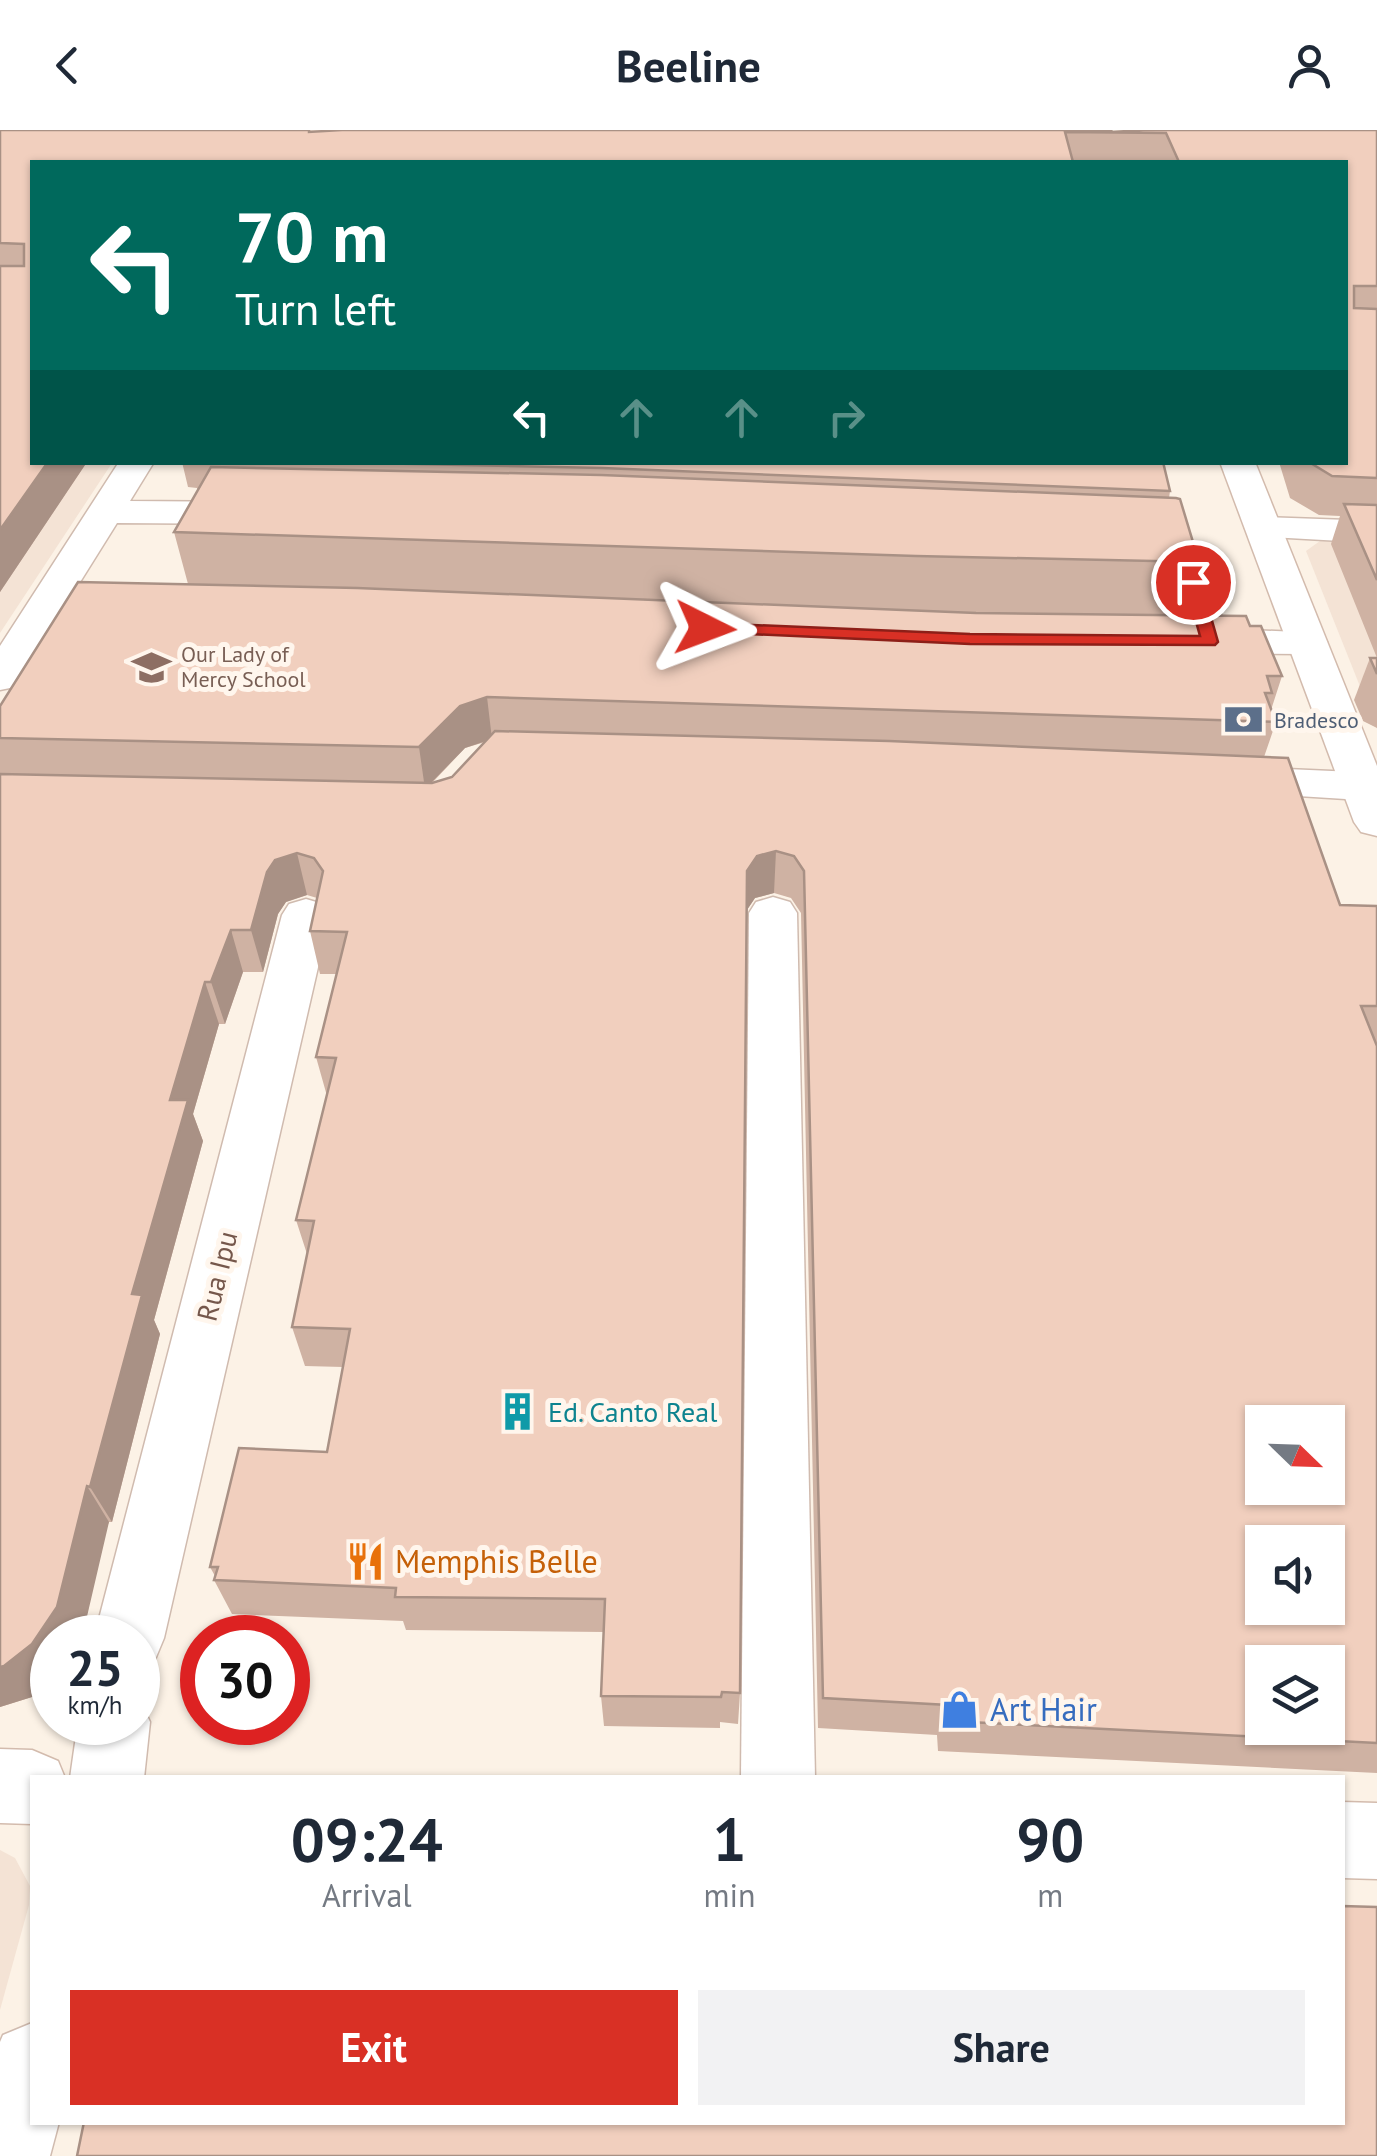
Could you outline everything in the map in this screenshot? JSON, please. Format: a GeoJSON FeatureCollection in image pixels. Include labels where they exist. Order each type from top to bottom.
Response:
{"type":"FeatureCollection","features":[{"type":"Feature","properties":{"kind":"street"},"geometry":{"type":"LineString","coordinates":[[0,678],[135,465]]}},
{"type":"Feature","properties":{"kind":"street"},"geometry":{"type":"LineString","coordinates":[[1179,778],[1372,799],[1238,465]]}},
{"type":"Feature","properties":{"kind":"street"},"geometry":{"type":"LineString","coordinates":[[110,504],[295,508]]}},
{"type":"Feature","properties":{"kind":"street"},"geometry":{"type":"LineString","coordinates":[[1263,528],[1377,532]]}},
{"type":"Feature","properties":{"kind":"street"},"geometry":{"type":"LineString","coordinates":[[1106,544],[1164,546],[1184,552],[1210,642]]}},
{"type":"Feature","properties":{"kind":"street"},"geometry":{"type":"LineString","coordinates":[[45,607],[172,608]]}},
{"type":"Feature","properties":{"kind":"street"},"geometry":{"type":"LineString","coordinates":[[1150,641],[1307,642]]}},
{"type":"Feature","properties":{"kind":"street"},"geometry":{"type":"LineString","coordinates":[[773,913],[778,1775]]}},
{"type":"Feature","properties":{"kind":"street","name":"Rua Ipu"},"geometry":{"type":"LineString","coordinates":[[134,1615],[306,915]]}},
{"type":"Feature","properties":{"kind":"street"},"geometry":{"type":"LineString","coordinates":[[107,1775],[111,1745]]}},
{"type":"Feature","properties":{"kind":"street"},"geometry":{"type":"LineString","coordinates":[[0,1786],[30,1787]]}},
{"type":"Feature","properties":{"kind":"street"},"geometry":{"type":"LineString","coordinates":[[1345,1840],[1377,1841]]}},
{"type":"Feature","properties":{"kind":"street"},"geometry":{"type":"LineString","coordinates":[[8,2156],[30,2072]]}},
{"type":"Feature","properties":{"kind":"shaded area"},"geometry":{"type":"Polygon","coordinates":[[[0,298],[30,465],[111,465],[0,633],[0,298]]]}},
{"type":"Feature","properties":{"kind":"shaded area"},"geometry":{"type":"Polygon","coordinates":[[[1320,541],[1377,541],[1377,729],[1306,551],[1320,541]]]}},
{"type":"Feature","properties":{"kind":"shaded area"},"geometry":{"type":"Polygon","coordinates":[[[0,1850],[15,1858],[30,1886],[29,1905],[0,2010],[0,1850]]]}},
{"type":"Feature","properties":{"kind":"building"},"geometry":{"type":"Polygon","coordinates":[[[0,130],[1377,130],[1377,286],[1354,286],[1354,308],[1377,309],[1377,478],[1332,476],[1314,465],[1348,465],[1348,160],[1178,160],[1166,133],[1065,132],[1072,160],[30,160],[30,465],[46,465],[0,530],[0,266],[24,266],[24,244],[0,243],[0,130]]]}},
{"type":"Feature","properties":{"kind":"building"},"geometry":{"type":"Polygon","coordinates":[[[461,465],[1164,465],[1170,491],[461,465]]]}},
{"type":"Feature","properties":{"kind":"building"},"geometry":{"type":"Polygon","coordinates":[[[211,467],[601,475],[1176,498],[1180,499],[1199,562],[174,532],[211,467]]]}},
{"type":"Feature","properties":{"kind":"building"},"geometry":{"type":"Polygon","coordinates":[[[1344,504],[1377,505],[1377,580],[1344,504]]]}},
{"type":"Feature","properties":{"kind":"building"},"geometry":{"type":"Polygon","coordinates":[[[78,582],[357,588],[976,613],[1246,616],[1250,626],[1261,626],[1282,676],[1267,676],[1272,693],[1265,693],[1276,722],[487,697],[460,706],[419,747],[0,738],[0,706],[78,582]]]}},
{"type":"Feature","properties":{"kind":"building"},"geometry":{"type":"Polygon","coordinates":[[[495,731],[889,741],[1288,758],[1340,905],[1377,906],[1377,1006],[1361,1006],[1377,1046],[1377,1743],[1345,1741],[1345,1645],[1245,1645],[1245,1736],[949,1721],[948,1705],[823,1698],[804,871],[794,856],[776,851],[757,856],[747,871],[740,1693],[722,1692],[721,1697],[601,1696],[605,1599],[395,1597],[396,1588],[214,1580],[218,1567],[210,1567],[239,1448],[327,1452],[350,1329],[292,1327],[314,1221],[296,1220],[336,1058],[316,1057],[347,932],[310,931],[323,871],[314,858],[297,853],[275,860],[267,872],[251,930],[231,930],[211,982],[205,982],[170,1100],[188,1100],[132,1294],[142,1295],[57,1607],[52,1615],[30,1615],[30,1646],[0,1667],[0,774],[432,783],[452,777],[495,731]]]}},
{"type":"Feature","properties":{"kind":"building"},"geometry":{"type":"Polygon","coordinates":[[[1345,1906],[1377,1907],[1377,2156],[77,2156],[83,2125],[1345,2125],[1345,1906]]]}},
{"type":"Feature","properties":{"kind":"place","name":"Our Lady of Mercy School"},"geometry":{"type":"Point","coordinates":[151,667]}},
{"type":"Feature","properties":{"kind":"place","name":"Bradesco"},"geometry":{"type":"Point","coordinates":[1244,720]}},
{"type":"Feature","properties":{"kind":"place","name":"Ed. Canto Real"},"geometry":{"type":"Point","coordinates":[518,1412]}},
{"type":"Feature","properties":{"kind":"place","name":"Memphis Belle"},"geometry":{"type":"Point","coordinates":[365,1562]}},
{"type":"Feature","properties":{"kind":"place","name":"Art Hair"},"geometry":{"type":"Point","coordinates":[960,1710]}},
{"type":"Feature","properties":{"kind":"route"},"geometry":{"type":"LineString","coordinates":[[705,628],[970,639],[1210,642],[1193,582]]}}]}
